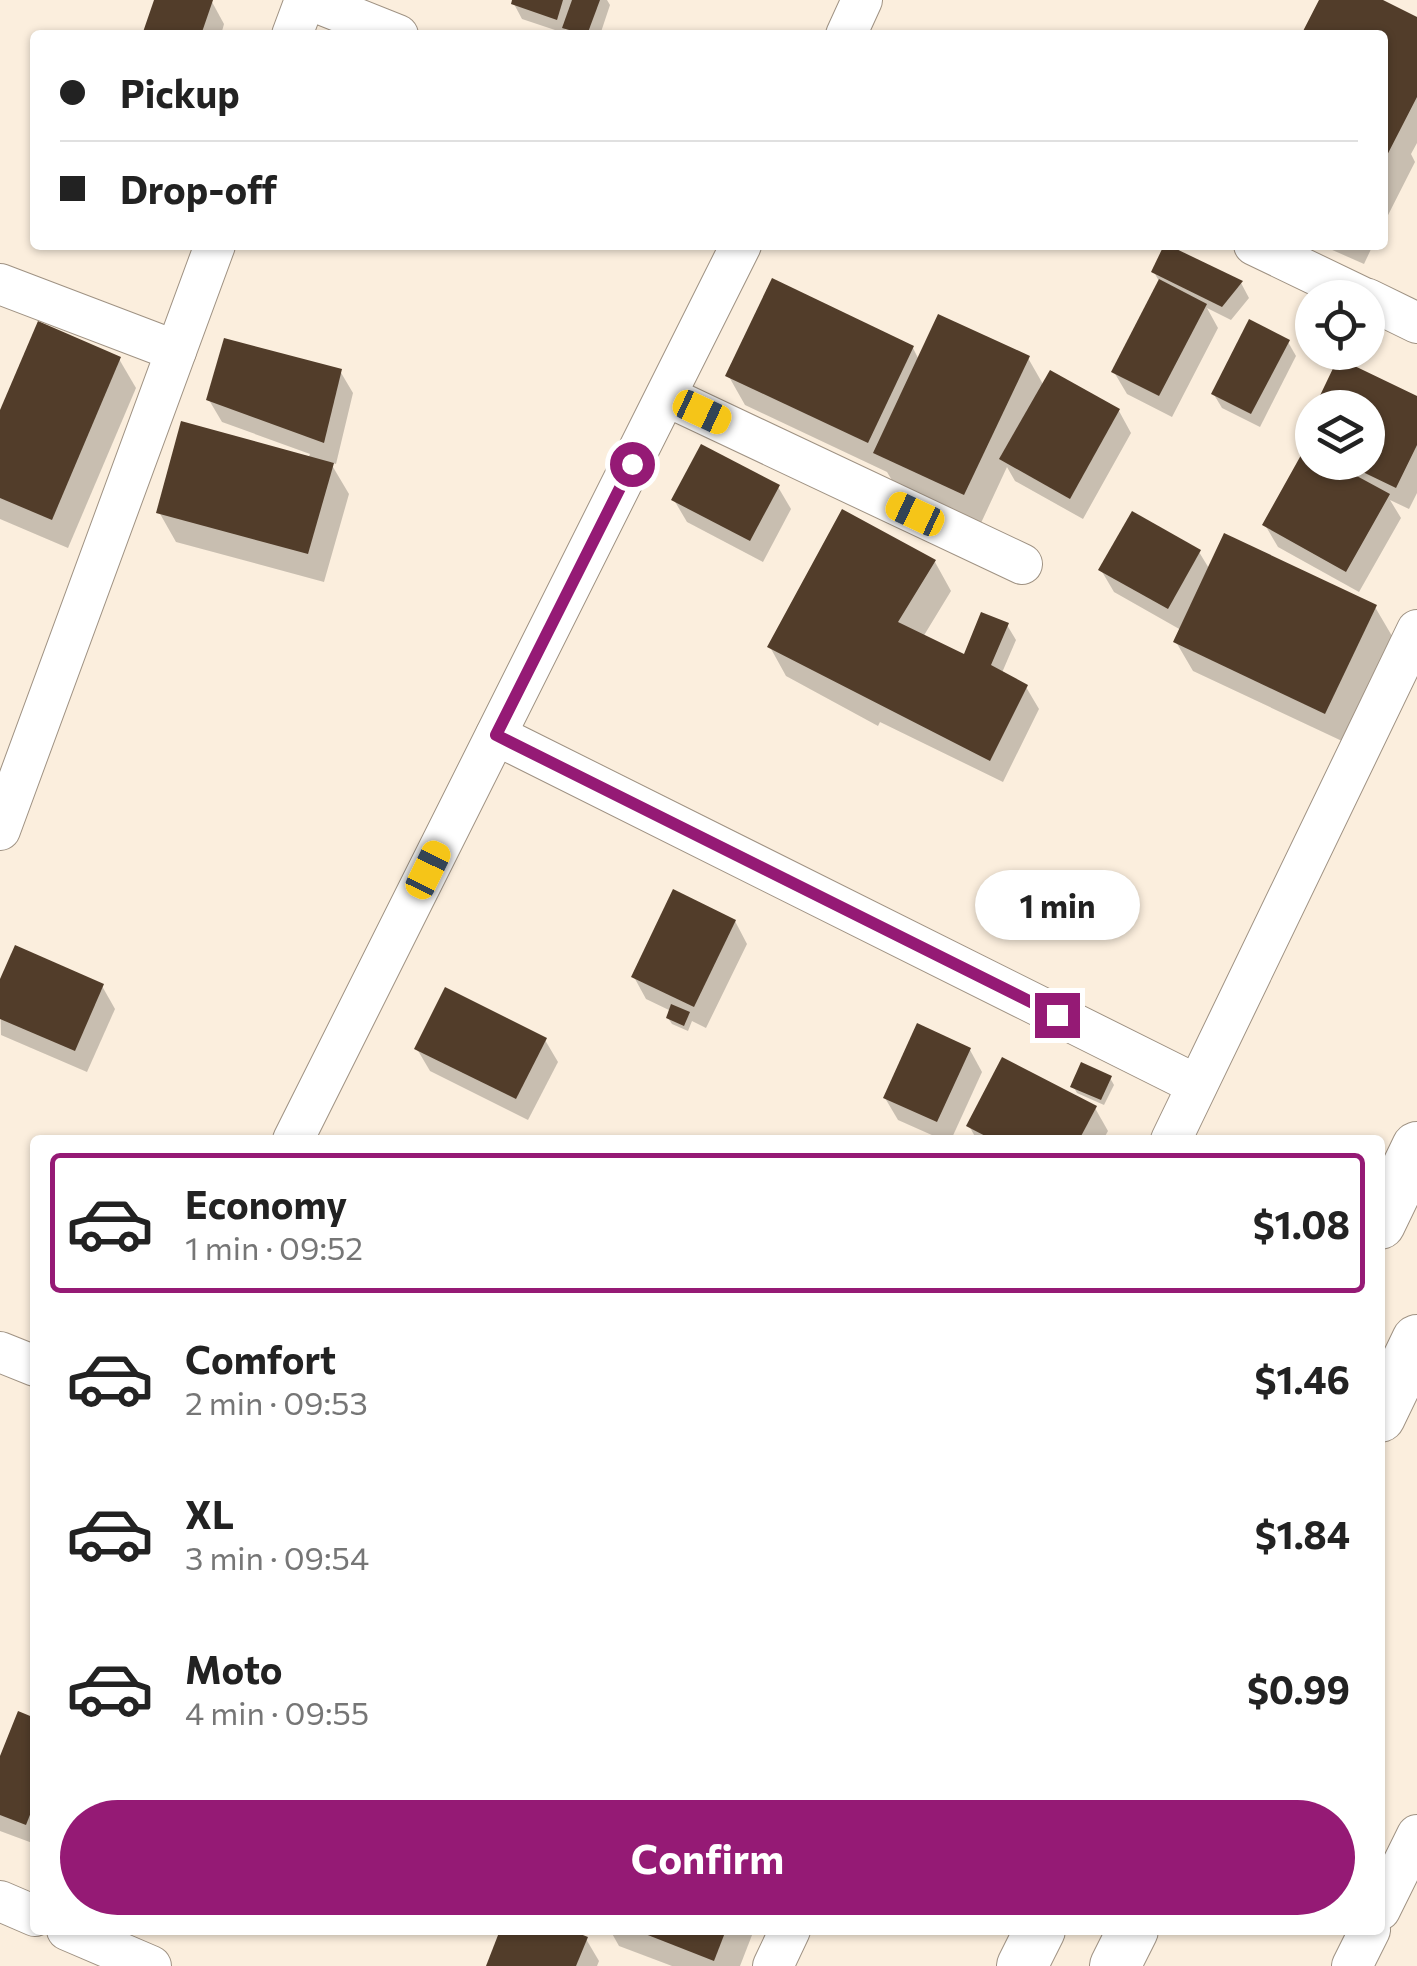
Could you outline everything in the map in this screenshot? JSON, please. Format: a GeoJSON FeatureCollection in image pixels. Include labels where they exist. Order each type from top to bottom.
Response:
{"type":"FeatureCollection","features":[{"type":"Feature","properties":{"kind":"main road"},"geometry":{"type":"LineString","coordinates":[[1385,1214],[1417,1147]]}},
{"type":"Feature","properties":{"kind":"main road"},"geometry":{"type":"LineString","coordinates":[[1385,1407],[1417,1340]]}},
{"type":"Feature","properties":{"kind":"main road"},"geometry":{"type":"LineString","coordinates":[[1022,1966],[1038,1935]]}},
{"type":"Feature","properties":{"kind":"main road"},"geometry":{"type":"LineString","coordinates":[[1116,1966],[1131,1935]]}},
{"type":"Feature","properties":{"kind":"street"},"geometry":{"type":"LineString","coordinates":[[294,30],[308,0],[385,30]]}},
{"type":"Feature","properties":{"kind":"street"},"geometry":{"type":"LineString","coordinates":[[848,30],[862,0]]}},
{"type":"Feature","properties":{"kind":"street"},"geometry":{"type":"LineString","coordinates":[[0,830],[213,250]]}},
{"type":"Feature","properties":{"kind":"street"},"geometry":{"type":"LineString","coordinates":[[296,1135],[739,250]]}},
{"type":"Feature","properties":{"kind":"street"},"geometry":{"type":"LineString","coordinates":[[1265,250],[1328,280]]}},
{"type":"Feature","properties":{"kind":"street"},"geometry":{"type":"LineString","coordinates":[[0,284],[176,351]]}},
{"type":"Feature","properties":{"kind":"street"},"geometry":{"type":"LineString","coordinates":[[1385,307],[1417,323]]}},
{"type":"Feature","properties":{"kind":"street"},"geometry":{"type":"LineString","coordinates":[[666,396],[1022,564]]}},
{"type":"Feature","properties":{"kind":"street"},"geometry":{"type":"LineString","coordinates":[[1173,1135],[1417,630]]}},
{"type":"Feature","properties":{"kind":"street"},"geometry":{"type":"LineString","coordinates":[[496,735],[1197,1085]]}},
{"type":"Feature","properties":{"kind":"street"},"geometry":{"type":"LineString","coordinates":[[0,1352],[30,1364]]}},
{"type":"Feature","properties":{"kind":"street"},"geometry":{"type":"LineString","coordinates":[[1385,1900],[1417,1834]]}},
{"type":"Feature","properties":{"kind":"street"},"geometry":{"type":"LineString","coordinates":[[0,1901],[30,1914]]}},
{"type":"Feature","properties":{"kind":"street"},"geometry":{"type":"LineString","coordinates":[[79,1935],[151,1966]]}},
{"type":"Feature","properties":{"kind":"street"},"geometry":{"type":"LineString","coordinates":[[772,1966],[788,1935]]}},
{"type":"Feature","properties":{"kind":"street"},"geometry":{"type":"LineString","coordinates":[[1352,1966],[1368,1935]]}},
{"type":"Feature","properties":{"kind":"building"},"geometry":{"type":"Polygon","coordinates":[[[154,0],[213,0],[203,30],[144,30],[154,0]]]}},
{"type":"Feature","properties":{"kind":"building"},"geometry":{"type":"Polygon","coordinates":[[[512,0],[563,0],[557,20],[511,4],[512,0]]]}},
{"type":"Feature","properties":{"kind":"building"},"geometry":{"type":"Polygon","coordinates":[[[572,0],[600,0],[589,30],[562,28],[572,0]]]}},
{"type":"Feature","properties":{"kind":"building"},"geometry":{"type":"Polygon","coordinates":[[[1319,0],[1383,0],[1417,17],[1417,97],[1388,153],[1388,30],[1304,30],[1319,0]]]}},
{"type":"Feature","properties":{"kind":"building"},"geometry":{"type":"Polygon","coordinates":[[[1162,250],[1178,250],[1243,281],[1222,307],[1151,272],[1162,250]]]}},
{"type":"Feature","properties":{"kind":"building"},"geometry":{"type":"Polygon","coordinates":[[[772,278],[914,346],[868,443],[725,376],[772,278]]]}},
{"type":"Feature","properties":{"kind":"building"},"geometry":{"type":"Polygon","coordinates":[[[1159,279],[1207,304],[1159,396],[1111,372],[1159,279]]]}},
{"type":"Feature","properties":{"kind":"building"},"geometry":{"type":"Polygon","coordinates":[[[938,314],[1030,356],[964,495],[873,453],[938,314]]]}},
{"type":"Feature","properties":{"kind":"building"},"geometry":{"type":"Polygon","coordinates":[[[1249,319],[1290,340],[1251,414],[1211,394],[1249,319]]]}},
{"type":"Feature","properties":{"kind":"building"},"geometry":{"type":"Polygon","coordinates":[[[38,321],[121,357],[52,520],[0,498],[0,410],[38,321]]]}},
{"type":"Feature","properties":{"kind":"building"},"geometry":{"type":"Polygon","coordinates":[[[224,338],[342,369],[324,443],[206,400],[224,338]]]}},
{"type":"Feature","properties":{"kind":"building"},"geometry":{"type":"Polygon","coordinates":[[[1050,370],[1120,409],[1070,499],[999,459],[1050,370]]]}},
{"type":"Feature","properties":{"kind":"building"},"geometry":{"type":"Polygon","coordinates":[[[1332,370],[1363,370],[1417,396],[1417,445],[1396,488],[1379,480],[1385,480],[1385,390],[1323,390],[1332,370]]]}},
{"type":"Feature","properties":{"kind":"building"},"geometry":{"type":"Polygon","coordinates":[[[181,421],[334,463],[308,554],[156,513],[181,421]]]}},
{"type":"Feature","properties":{"kind":"building"},"geometry":{"type":"Polygon","coordinates":[[[701,444],[780,485],[750,541],[671,500],[701,444]]]}},
{"type":"Feature","properties":{"kind":"building"},"geometry":{"type":"Polygon","coordinates":[[[1295,466],[1295,480],[1364,480],[1390,494],[1346,572],[1262,525],[1295,466]]]}},
{"type":"Feature","properties":{"kind":"building"},"geometry":{"type":"Polygon","coordinates":[[[842,509],[936,560],[898,622],[964,654],[981,612],[1009,623],[991,665],[1028,685],[990,761],[767,647],[842,509]]]}},
{"type":"Feature","properties":{"kind":"building"},"geometry":{"type":"Polygon","coordinates":[[[1132,511],[1201,550],[1168,609],[1098,570],[1132,511]]]}},
{"type":"Feature","properties":{"kind":"building"},"geometry":{"type":"Polygon","coordinates":[[[1224,533],[1377,605],[1325,714],[1173,642],[1224,533]]]}},
{"type":"Feature","properties":{"kind":"building"},"geometry":{"type":"Polygon","coordinates":[[[673,889],[736,920],[694,1007],[631,977],[673,889]]]}},
{"type":"Feature","properties":{"kind":"building"},"geometry":{"type":"Polygon","coordinates":[[[15,945],[104,984],[75,1051],[0,1019],[0,979],[15,945]]]}},
{"type":"Feature","properties":{"kind":"building"},"geometry":{"type":"Polygon","coordinates":[[[445,987],[547,1038],[516,1099],[414,1049],[445,987]]]}},
{"type":"Feature","properties":{"kind":"building"},"geometry":{"type":"Polygon","coordinates":[[[671,1004],[690,1012],[684,1026],[666,1018],[671,1004]]]}},
{"type":"Feature","properties":{"kind":"building"},"geometry":{"type":"Polygon","coordinates":[[[917,1023],[971,1048],[937,1122],[883,1098],[917,1023]]]}},
{"type":"Feature","properties":{"kind":"building"},"geometry":{"type":"Polygon","coordinates":[[[1002,1057],[1097,1106],[1082,1135],[983,1135],[966,1126],[1002,1057]]]}},
{"type":"Feature","properties":{"kind":"building"},"geometry":{"type":"Polygon","coordinates":[[[1081,1062],[1112,1076],[1101,1100],[1070,1087],[1081,1062]]]}},
{"type":"Feature","properties":{"kind":"building"},"geometry":{"type":"Polygon","coordinates":[[[18,1711],[30,1716],[30,1815],[26,1825],[0,1815],[0,1756],[18,1711]]]}},
{"type":"Feature","properties":{"kind":"building"},"geometry":{"type":"Polygon","coordinates":[[[498,1935],[588,1937],[576,1966],[486,1966],[498,1935]]]}},
{"type":"Feature","properties":{"kind":"building"},"geometry":{"type":"Polygon","coordinates":[[[648,1935],[724,1935],[714,1961],[648,1935]]]}},
{"type":"Feature","properties":{"kind":"route"},"geometry":{"type":"LineString","coordinates":[[632,464],[496,735],[1057,1015]]}}]}
